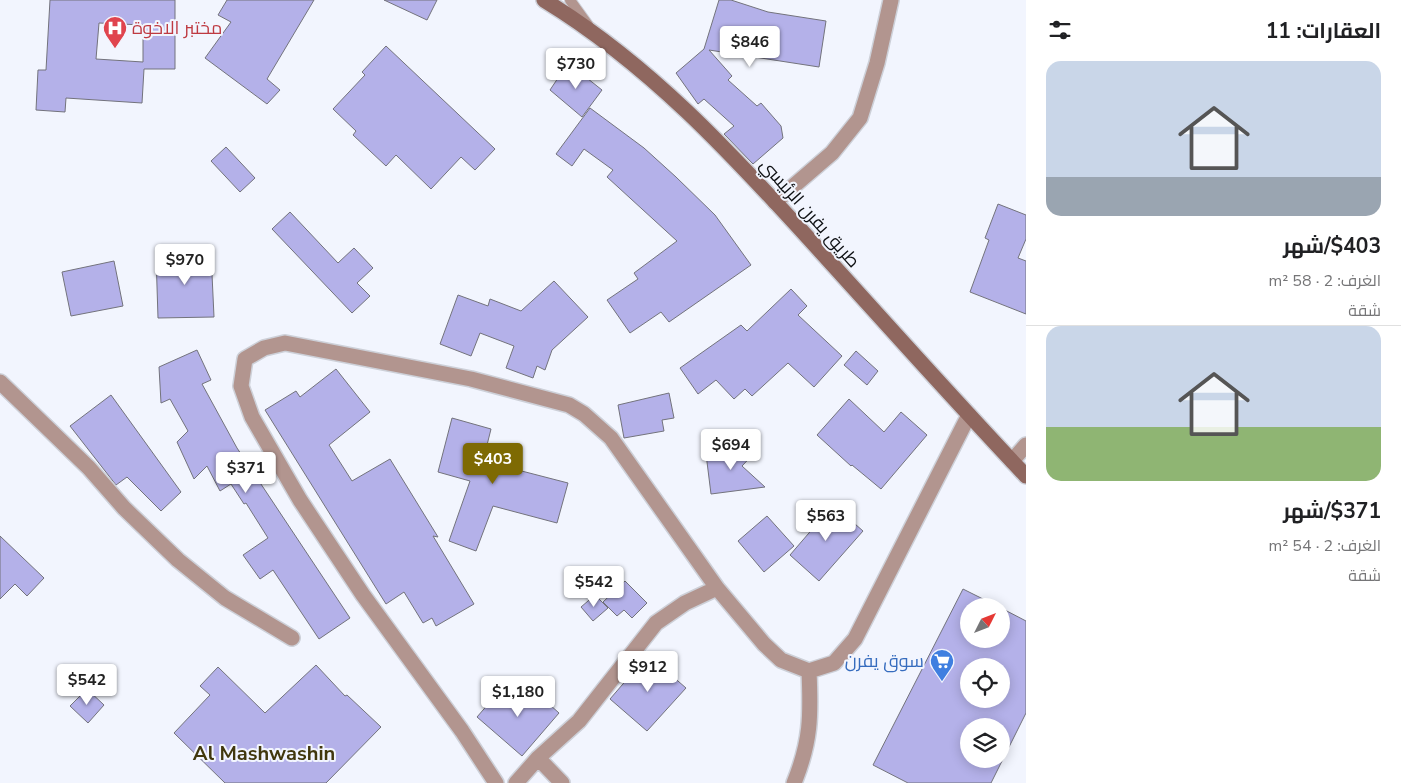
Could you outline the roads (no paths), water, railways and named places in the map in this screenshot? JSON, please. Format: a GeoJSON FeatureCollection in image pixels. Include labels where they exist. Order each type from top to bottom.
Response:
{"type":"FeatureCollection","features":[{"type":"Feature","properties":{"kind":"main road","name":"طريق يفرن الرئيسي"},"geometry":{"type":"LineString","coordinates":[[544,0],[591,30],[636,64],[707,129],[1026,476]]}},
{"type":"Feature","properties":{"kind":"street"},"geometry":{"type":"LineString","coordinates":[[775,202],[832,153],[860,118],[877,63],[891,0]]}},
{"type":"Feature","properties":{"kind":"street"},"geometry":{"type":"LineString","coordinates":[[496,783],[462,731],[363,595],[300,500],[252,417],[241,386],[245,359],[264,348],[285,343],[471,379],[569,405],[584,414],[611,438],[717,588],[764,644],[781,660],[809,671],[834,664],[855,639],[969,415]]}},
{"type":"Feature","properties":{"kind":"street"},"geometry":{"type":"LineString","coordinates":[[0,382],[178,560],[225,598],[292,638]]}},
{"type":"Feature","properties":{"kind":"street"},"geometry":{"type":"LineString","coordinates":[[1012,461],[1026,445]]}},
{"type":"Feature","properties":{"kind":"street"},"geometry":{"type":"LineString","coordinates":[[516,783],[538,758],[579,721],[656,623],[685,603],[717,588]]}},
{"type":"Feature","properties":{"kind":"street"},"geometry":{"type":"LineString","coordinates":[[794,783],[803,762],[811,720],[809,671]]}},
{"type":"Feature","properties":{"kind":"street"},"geometry":{"type":"LineString","coordinates":[[538,758],[562,783]]}},
{"type":"Feature","properties":{"kind":"lane"},"geometry":{"type":"LineString","coordinates":[[570,0],[591,30]]}},
{"type":"Feature","properties":{"kind":"place","name":"مختبر الاخوة"},"geometry":{"type":"Point","coordinates":[115,49]}},
{"type":"Feature","properties":{"kind":"place","name":"سوق يفرن"},"geometry":{"type":"Point","coordinates":[942,682]}},
{"type":"Feature","properties":{"kind":"district","name":"Al Mashwashin"},"geometry":{"type":"Point","coordinates":[264,753]}}]}
